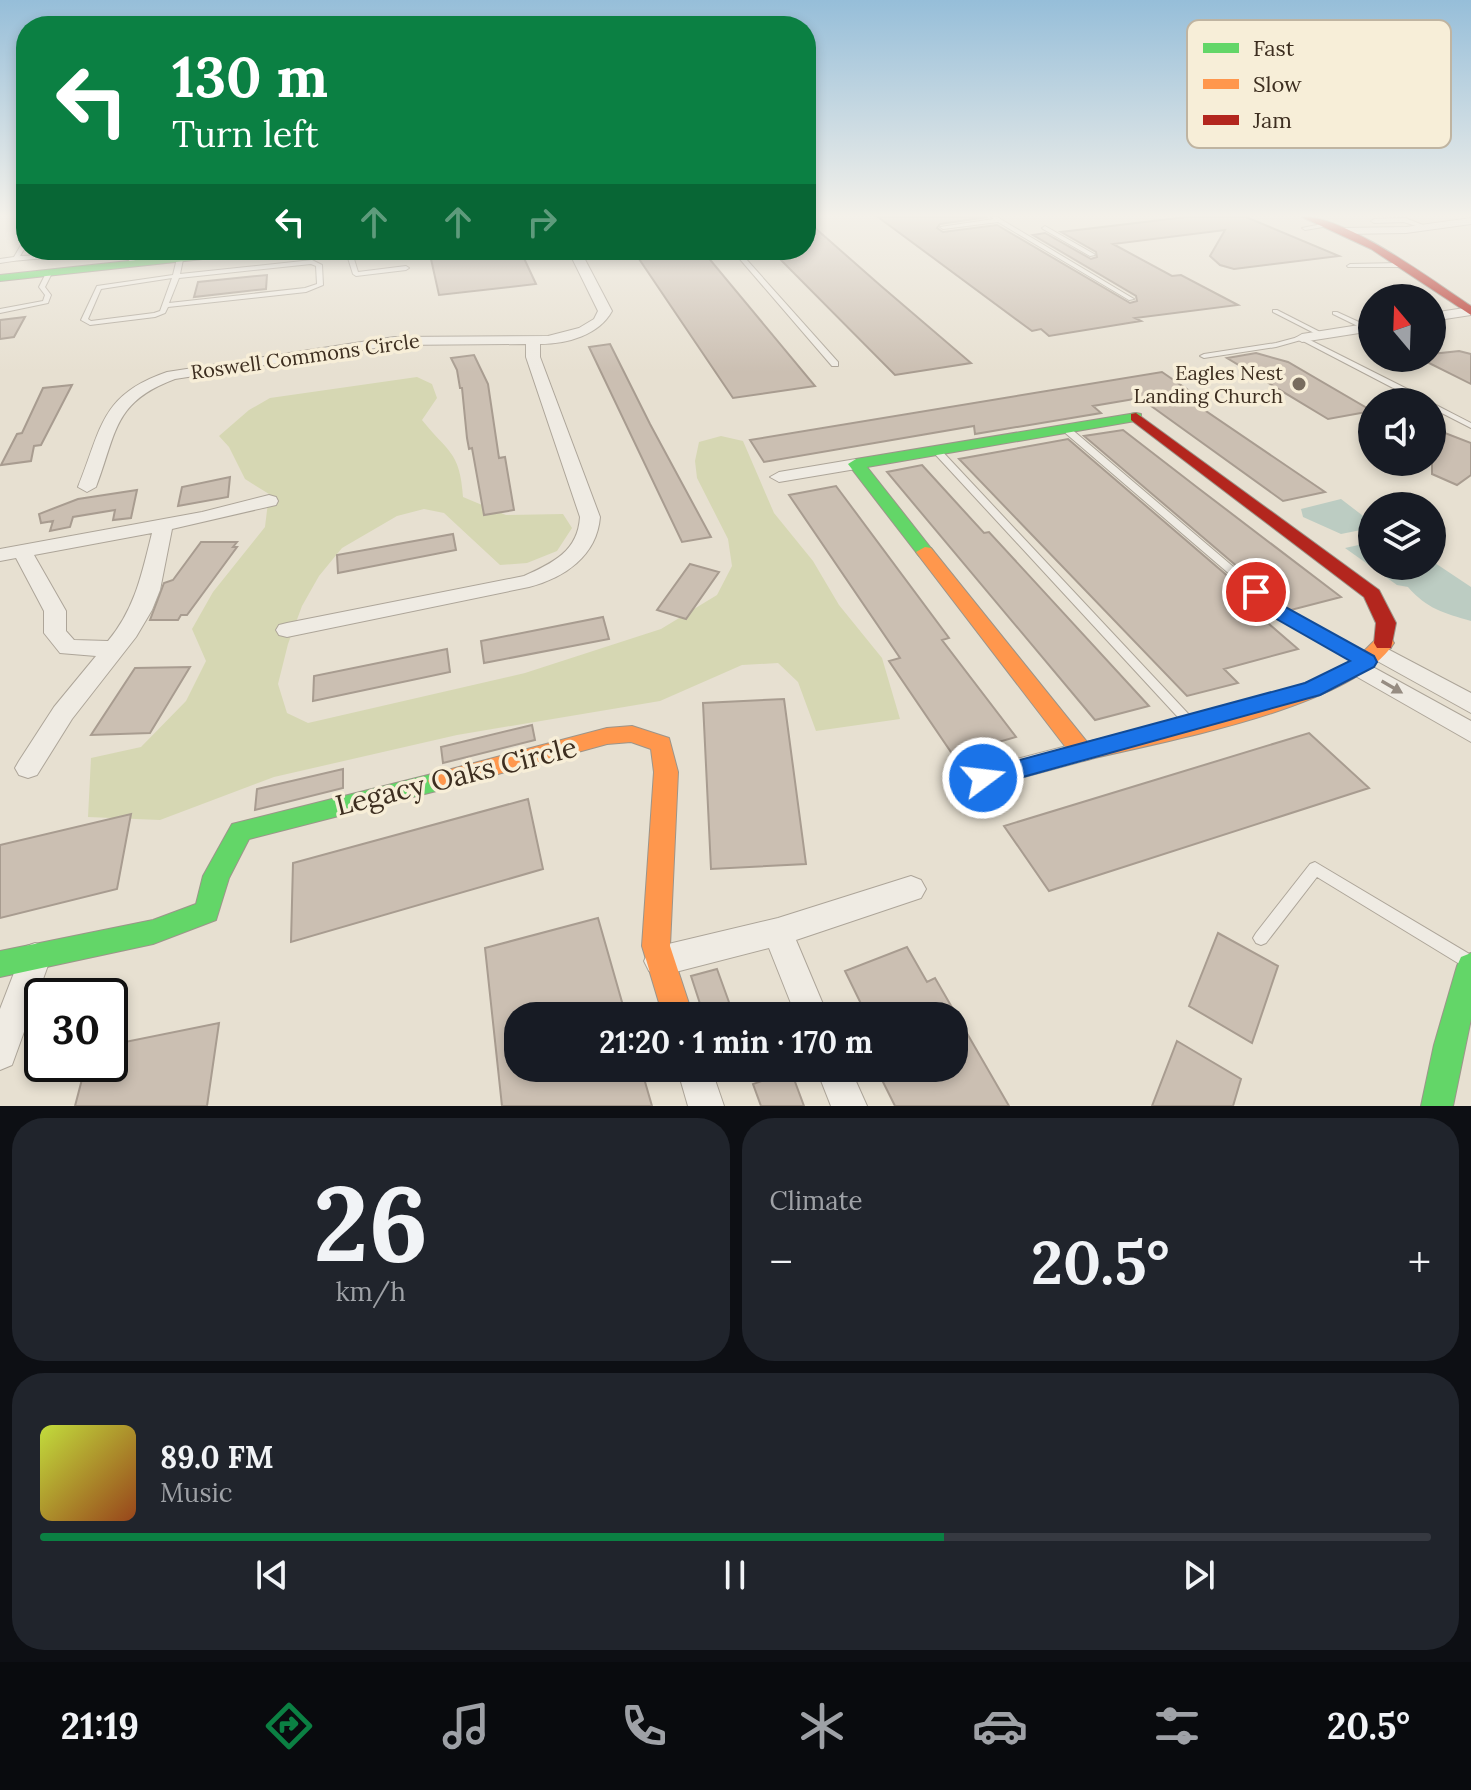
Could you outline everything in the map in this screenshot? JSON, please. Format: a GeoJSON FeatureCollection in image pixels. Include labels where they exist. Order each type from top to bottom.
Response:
{"type":"FeatureCollection","features":[{"type":"Feature","properties":{"kind":"street"},"geometry":{"type":"LineString","coordinates":[[0,278],[72,269]]}},
{"type":"Feature","properties":{"kind":"street","name":"Roswell Commons Circle"},"geometry":{"type":"LineString","coordinates":[[87,487],[120,406],[140,389],[172,375],[394,341],[533,341],[573,335],[604,317],[604,306],[584,269]]}},
{"type":"Feature","properties":{"kind":"street"},"geometry":{"type":"LineString","coordinates":[[1407,269],[1470,310]]}},
{"type":"Feature","properties":{"kind":"street"},"geometry":{"type":"LineString","coordinates":[[1446,314],[1470,310]]}},
{"type":"Feature","properties":{"kind":"street"},"geometry":{"type":"LineString","coordinates":[[1302,338],[1358,330]]}},
{"type":"Feature","properties":{"kind":"street"},"geometry":{"type":"LineString","coordinates":[[287,630],[529,581],[550,573],[578,552],[586,541],[590,517],[533,357],[533,341]]}},
{"type":"Feature","properties":{"kind":"street"},"geometry":{"type":"LineString","coordinates":[[779,477],[1136,417],[1372,594],[1385,612],[1388,631],[1368,661],[1312,689],[983,778]]}},
{"type":"Feature","properties":{"kind":"street"},"geometry":{"type":"LineString","coordinates":[[856,464],[1082,752]]}},
{"type":"Feature","properties":{"kind":"street"},"geometry":{"type":"LineString","coordinates":[[114,649],[68,648],[55,633],[55,611],[11,553],[163,526],[269,501]]}},
{"type":"Feature","properties":{"kind":"street"},"geometry":{"type":"LineString","coordinates":[[28,768],[63,713],[134,621],[149,590],[163,526]]}},
{"type":"Feature","properties":{"kind":"street"},"geometry":{"type":"LineString","coordinates":[[1368,661],[1443,688],[1471,704]]}},
{"type":"Feature","properties":{"kind":"street"},"geometry":{"type":"LineString","coordinates":[[1368,661],[1424,705],[1471,733]]}},
{"type":"Feature","properties":{"kind":"street"},"geometry":{"type":"LineString","coordinates":[[1424,705],[1443,688]]}},
{"type":"Feature","properties":{"kind":"street","name":"Legacy Oaks Circle"},"geometry":{"type":"LineString","coordinates":[[0,964],[153,932],[207,912],[216,876],[241,831],[545,755],[607,736],[632,734],[661,744],[666,772],[656,946],[673,1002]]}},
{"type":"Feature","properties":{"kind":"street"},"geometry":{"type":"LineString","coordinates":[[660,961],[778,932],[911,889]]}},
{"type":"Feature","properties":{"kind":"street"},"geometry":{"type":"LineString","coordinates":[[778,932],[806,1002]]}},
{"type":"Feature","properties":{"kind":"street"},"geometry":{"type":"LineString","coordinates":[[0,1053],[35,957]]}},
{"type":"Feature","properties":{"kind":"street"},"geometry":{"type":"LineString","coordinates":[[1437,1106],[1449,1045],[1471,965]]}},
{"type":"Feature","properties":{"kind":"street"},"geometry":{"type":"LineString","coordinates":[[698,1082],[706,1106]]}},
{"type":"Feature","properties":{"kind":"street"},"geometry":{"type":"LineString","coordinates":[[839,1082],[849,1106]]}},
{"type":"Feature","properties":{"kind":"lane"},"geometry":{"type":"LineString","coordinates":[[157,269],[99,287],[84,320],[90,323],[163,312],[177,269]]}},
{"type":"Feature","properties":{"kind":"lane"},"geometry":{"type":"LineString","coordinates":[[165,305],[306,290],[320,285],[319,269]]}},
{"type":"Feature","properties":{"kind":"lane"},"geometry":{"type":"LineString","coordinates":[[354,269],[356,274],[401,269]]}},
{"type":"Feature","properties":{"kind":"lane"},"geometry":{"type":"LineString","coordinates":[[751,269],[835,364]]}},
{"type":"Feature","properties":{"kind":"lane"},"geometry":{"type":"LineString","coordinates":[[1081,269],[1131,299]]}},
{"type":"Feature","properties":{"kind":"lane"},"geometry":{"type":"LineString","coordinates":[[0,311],[46,302],[48,295],[42,287],[49,273]]}},
{"type":"Feature","properties":{"kind":"lane"},"geometry":{"type":"LineString","coordinates":[[1275,311],[1322,335]]}},
{"type":"Feature","properties":{"kind":"lane"},"geometry":{"type":"LineString","coordinates":[[1335,313],[1358,324]]}},
{"type":"Feature","properties":{"kind":"lane"},"geometry":{"type":"LineString","coordinates":[[1204,356],[1302,338],[1399,388]]}},
{"type":"Feature","properties":{"kind":"lane"},"geometry":{"type":"LineString","coordinates":[[1446,413],[1471,426]]}},
{"type":"Feature","properties":{"kind":"lane"},"geometry":{"type":"LineString","coordinates":[[1066,429],[1280,612],[1368,661]]}},
{"type":"Feature","properties":{"kind":"lane"},"geometry":{"type":"LineString","coordinates":[[937,451],[1191,724]]}},
{"type":"Feature","properties":{"kind":"lane"},"geometry":{"type":"LineString","coordinates":[[1261,938],[1315,868],[1471,965]]}},
{"type":"Feature","properties":{"kind":"green space"},"geometry":{"type":"Polygon","coordinates":[[[417,377],[432,384],[437,398],[422,420],[455,460],[463,497],[506,515],[563,514],[572,528],[557,551],[527,563],[500,565],[444,513],[424,509],[397,516],[342,548],[319,576],[302,606],[288,644],[278,684],[287,713],[308,723],[525,673],[661,629],[717,595],[732,566],[728,539],[697,478],[695,461],[699,442],[721,436],[743,441],[774,513],[813,561],[839,605],[882,658],[900,719],[816,731],[798,682],[778,663],[742,665],[660,701],[457,735],[274,777],[160,820],[88,817],[91,758],[141,747],[186,701],[206,661],[192,629],[213,592],[265,527],[269,494],[245,479],[229,447],[219,436],[249,410],[270,398],[417,377]]]}},
{"type":"Feature","properties":{"kind":"shaded area"},"geometry":{"type":"Polygon","coordinates":[[[1341,499],[1358,512],[1358,531],[1341,534],[1303,517],[1301,509],[1341,499]]]}},
{"type":"Feature","properties":{"kind":"shaded area"},"geometry":{"type":"Polygon","coordinates":[[[1358,545],[1358,557],[1345,548],[1358,545]]]}},
{"type":"Feature","properties":{"kind":"shaded area"},"geometry":{"type":"Polygon","coordinates":[[[1446,570],[1471,587],[1471,621],[1444,613],[1408,587],[1390,580],[1446,580],[1446,570]]]}},
{"type":"Feature","properties":{"kind":"building"},"geometry":{"type":"Polygon","coordinates":[[[433,269],[529,269],[536,284],[439,295],[433,269]]]}},
{"type":"Feature","properties":{"kind":"building"},"geometry":{"type":"Polygon","coordinates":[[[646,269],[717,269],[815,386],[733,398],[646,269]]]}},
{"type":"Feature","properties":{"kind":"building"},"geometry":{"type":"Polygon","coordinates":[[[789,269],[861,269],[971,363],[895,375],[789,269]]]}},
{"type":"Feature","properties":{"kind":"building"},"geometry":{"type":"Polygon","coordinates":[[[948,269],[1071,269],[1130,303],[1137,301],[1136,296],[1090,269],[1158,269],[1172,276],[1181,275],[1238,305],[1135,318],[1141,321],[1049,336],[1041,329],[1032,331],[948,269]]]}},
{"type":"Feature","properties":{"kind":"building"},"geometry":{"type":"Polygon","coordinates":[[[267,275],[266,289],[194,297],[198,282],[267,275]]]}},
{"type":"Feature","properties":{"kind":"building"},"geometry":{"type":"Polygon","coordinates":[[[25,317],[14,337],[0,339],[0,320],[25,317]]]}},
{"type":"Feature","properties":{"kind":"building"},"geometry":{"type":"Polygon","coordinates":[[[610,344],[711,537],[682,542],[589,347],[610,344]]]}},
{"type":"Feature","properties":{"kind":"building"},"geometry":{"type":"Polygon","coordinates":[[[1446,352],[1471,354],[1471,384],[1446,372],[1446,352]]]}},
{"type":"Feature","properties":{"kind":"building","name":"Eagles Nest Landing Church"},"geometry":{"type":"Polygon","coordinates":[[[1256,353],[1288,362],[1358,403],[1358,414],[1328,419],[1227,358],[1256,353]]]}},
{"type":"Feature","properties":{"kind":"building"},"geometry":{"type":"Polygon","coordinates":[[[474,355],[488,384],[499,458],[505,457],[514,510],[484,515],[472,448],[469,449],[467,438],[462,388],[451,358],[474,355]]]}},
{"type":"Feature","properties":{"kind":"building"},"geometry":{"type":"Polygon","coordinates":[[[1162,372],[1188,390],[1178,392],[1325,492],[1283,501],[1140,398],[1093,406],[1101,413],[975,434],[974,426],[764,462],[750,440],[1162,372]]]}},
{"type":"Feature","properties":{"kind":"building"},"geometry":{"type":"Polygon","coordinates":[[[72,385],[41,445],[34,446],[31,461],[1,465],[17,434],[22,433],[43,388],[72,385]]]}},
{"type":"Feature","properties":{"kind":"building"},"geometry":{"type":"Polygon","coordinates":[[[1123,430],[1341,597],[1291,610],[1286,608],[1084,436],[1123,430]]]}},
{"type":"Feature","properties":{"kind":"building"},"geometry":{"type":"Polygon","coordinates":[[[1446,433],[1471,443],[1471,475],[1457,485],[1437,476],[1446,476],[1446,433]]]}},
{"type":"Feature","properties":{"kind":"building"},"geometry":{"type":"Polygon","coordinates":[[[1068,439],[1273,615],[1262,618],[1298,649],[1224,669],[1238,683],[1187,696],[959,459],[1068,439]]]}},
{"type":"Feature","properties":{"kind":"building"},"geometry":{"type":"Polygon","coordinates":[[[922,465],[984,533],[989,532],[1149,706],[1095,720],[887,472],[922,465]]]}},
{"type":"Feature","properties":{"kind":"building"},"geometry":{"type":"Polygon","coordinates":[[[230,477],[228,497],[178,506],[182,487],[230,477]]]}},
{"type":"Feature","properties":{"kind":"building"},"geometry":{"type":"Polygon","coordinates":[[[836,486],[949,638],[942,640],[1016,737],[953,755],[889,661],[900,658],[789,495],[836,486]]]}},
{"type":"Feature","properties":{"kind":"building"},"geometry":{"type":"Polygon","coordinates":[[[137,490],[131,518],[113,520],[115,510],[73,517],[70,527],[50,531],[53,521],[41,523],[39,514],[78,499],[137,490]]]}},
{"type":"Feature","properties":{"kind":"building"},"geometry":{"type":"Polygon","coordinates":[[[453,534],[456,550],[338,573],[337,555],[453,534]]]}},
{"type":"Feature","properties":{"kind":"building"},"geometry":{"type":"Polygon","coordinates":[[[201,542],[237,542],[233,547],[237,547],[187,615],[181,615],[178,620],[150,620],[164,583],[173,580],[201,542]]]}},
{"type":"Feature","properties":{"kind":"building"},"geometry":{"type":"Polygon","coordinates":[[[690,564],[719,572],[686,619],[657,610],[690,564]]]}},
{"type":"Feature","properties":{"kind":"building"},"geometry":{"type":"Polygon","coordinates":[[[603,617],[609,639],[484,663],[481,641],[603,617]]]}},
{"type":"Feature","properties":{"kind":"building"},"geometry":{"type":"Polygon","coordinates":[[[447,649],[450,672],[313,701],[314,676],[447,649]]]}},
{"type":"Feature","properties":{"kind":"building"},"geometry":{"type":"Polygon","coordinates":[[[190,667],[150,733],[91,735],[135,668],[190,667]]]}},
{"type":"Feature","properties":{"kind":"building"},"geometry":{"type":"Polygon","coordinates":[[[784,699],[806,864],[711,869],[703,703],[784,699]]]}},
{"type":"Feature","properties":{"kind":"building"},"geometry":{"type":"Polygon","coordinates":[[[532,725],[535,740],[443,763],[441,747],[532,725]]]}},
{"type":"Feature","properties":{"kind":"building"},"geometry":{"type":"Polygon","coordinates":[[[1309,733],[1369,788],[1049,891],[1004,826],[1309,733]]]}},
{"type":"Feature","properties":{"kind":"building"},"geometry":{"type":"Polygon","coordinates":[[[343,769],[343,788],[255,810],[257,789],[343,769]]]}},
{"type":"Feature","properties":{"kind":"building"},"geometry":{"type":"Polygon","coordinates":[[[528,799],[543,869],[291,942],[293,863],[528,799]]]}},
{"type":"Feature","properties":{"kind":"building"},"geometry":{"type":"Polygon","coordinates":[[[131,814],[117,889],[0,918],[0,845],[131,814]]]}},
{"type":"Feature","properties":{"kind":"building"},"geometry":{"type":"Polygon","coordinates":[[[598,918],[622,1002],[504,1002],[504,1082],[645,1082],[652,1106],[502,1106],[485,948],[598,918]]]}},
{"type":"Feature","properties":{"kind":"building"},"geometry":{"type":"Polygon","coordinates":[[[1218,933],[1278,966],[1252,1043],[1189,1006],[1218,933]]]}},
{"type":"Feature","properties":{"kind":"building"},"geometry":{"type":"Polygon","coordinates":[[[907,947],[927,982],[935,978],[949,1002],[860,1002],[845,971],[907,947]]]}},
{"type":"Feature","properties":{"kind":"building"},"geometry":{"type":"Polygon","coordinates":[[[717,969],[729,1002],[699,1002],[691,976],[717,969]]]}},
{"type":"Feature","properties":{"kind":"building"},"geometry":{"type":"Polygon","coordinates":[[[219,1023],[207,1106],[75,1106],[81,1082],[128,1082],[128,1041],[219,1023]]]}},
{"type":"Feature","properties":{"kind":"building"},"geometry":{"type":"Polygon","coordinates":[[[968,1035],[1009,1106],[895,1106],[883,1082],[968,1082],[968,1035]]]}},
{"type":"Feature","properties":{"kind":"building"},"geometry":{"type":"Polygon","coordinates":[[[1177,1041],[1241,1079],[1233,1106],[1152,1106],[1177,1041]]]}},
{"type":"Feature","properties":{"kind":"building"},"geometry":{"type":"Polygon","coordinates":[[[795,1082],[804,1106],[761,1106],[753,1084],[795,1082]]]}},
{"type":"Feature","properties":{"kind":"traffic: fast"},"geometry":{"type":"LineString","coordinates":[[0,278],[87,269]]}},
{"type":"Feature","properties":{"kind":"traffic: fast"},"geometry":{"type":"LineString","coordinates":[[925,552],[856,464],[1136,417]]}},
{"type":"Feature","properties":{"kind":"traffic: fast"},"geometry":{"type":"LineString","coordinates":[[0,964],[153,932],[207,912],[216,876],[241,831],[440,781]]}},
{"type":"Feature","properties":{"kind":"traffic: fast"},"geometry":{"type":"LineString","coordinates":[[1437,1106],[1449,1045],[1471,966]]}},
{"type":"Feature","properties":{"kind":"traffic: slow"},"geometry":{"type":"LineString","coordinates":[[925,552],[1082,752],[1292,697],[1334,680],[1366,662],[1384,643]]}},
{"type":"Feature","properties":{"kind":"traffic: slow"},"geometry":{"type":"LineString","coordinates":[[440,781],[607,736],[632,734],[661,744],[666,772],[656,946],[674,1002]]}},
{"type":"Feature","properties":{"kind":"traffic: jam"},"geometry":{"type":"LineString","coordinates":[[1407,269],[1471,311]]}},
{"type":"Feature","properties":{"kind":"traffic: jam"},"geometry":{"type":"LineString","coordinates":[[1136,417],[1372,594],[1386,623],[1384,643]]}},
{"type":"Feature","properties":{"kind":"place","name":"Eagles Nest Landing Church"},"geometry":{"type":"Point","coordinates":[1299,384]}},
{"type":"Feature","properties":{"kind":"route"},"geometry":{"type":"LineString","coordinates":[[983,778],[1312,689],[1367,662],[1280,612],[1256,592]]}}]}
